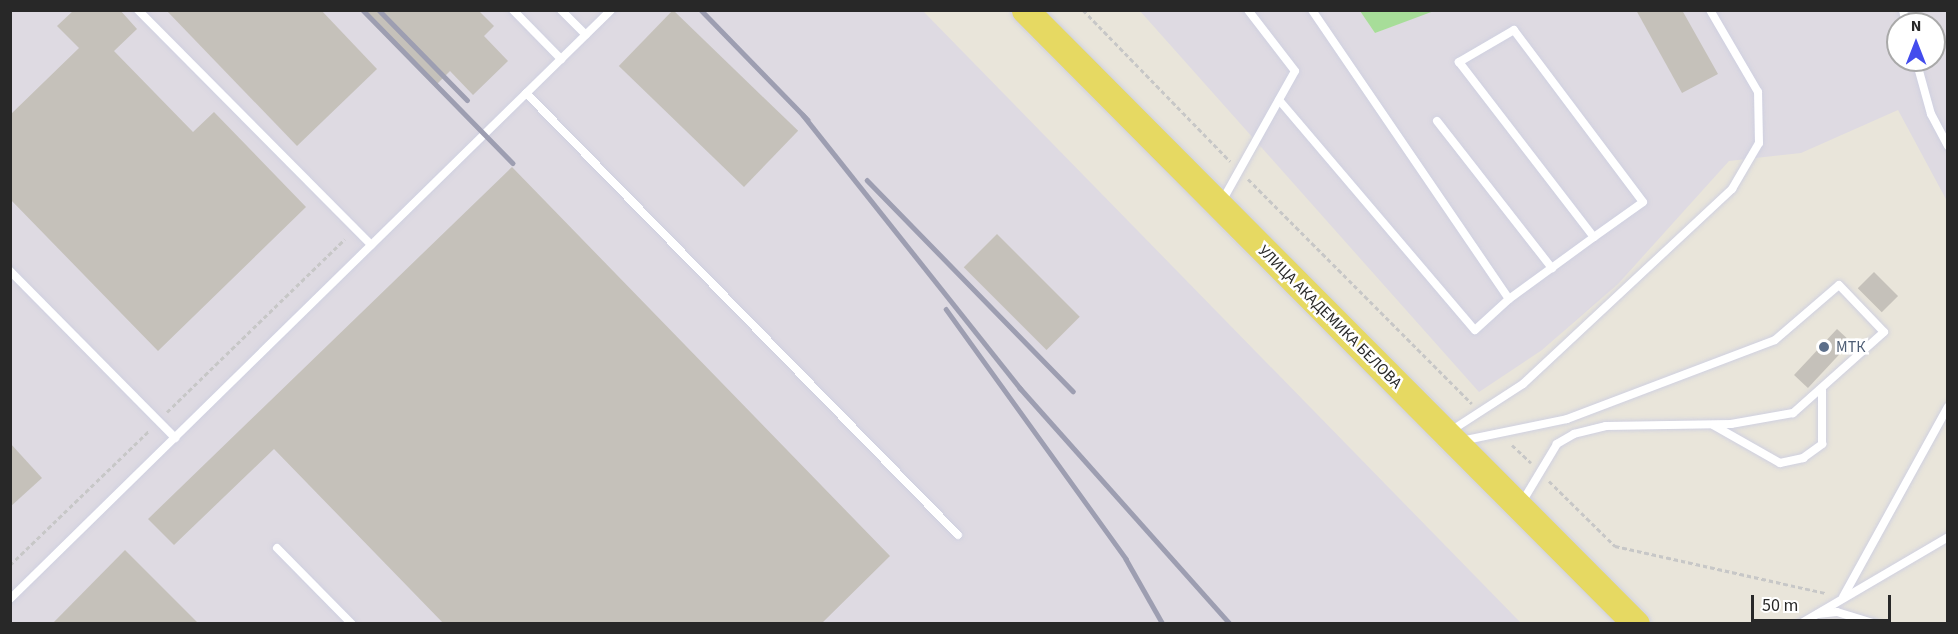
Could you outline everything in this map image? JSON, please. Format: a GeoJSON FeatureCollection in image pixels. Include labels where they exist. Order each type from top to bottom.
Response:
{"type":"FeatureCollection","features":[{"type":"Feature","properties":{"kind":"main road","name":"УЛИЦА АКАДЕМИКА БЕЛОВА"},"geometry":{"type":"LineString","coordinates":[[1025,10],[1636,624]]}},
{"type":"Feature","properties":{"kind":"lane"},"geometry":{"type":"LineString","coordinates":[[138,10],[371,245]]}},
{"type":"Feature","properties":{"kind":"lane"},"geometry":{"type":"LineString","coordinates":[[513,10],[561,59]]}},
{"type":"Feature","properties":{"kind":"lane"},"geometry":{"type":"LineString","coordinates":[[561,10],[586,35]]}},
{"type":"Feature","properties":{"kind":"lane"},"geometry":{"type":"LineString","coordinates":[[1220,206],[1295,71],[1248,10]]}},
{"type":"Feature","properties":{"kind":"lane"},"geometry":{"type":"LineString","coordinates":[[1312,10],[1509,299]]}},
{"type":"Feature","properties":{"kind":"lane"},"geometry":{"type":"LineString","coordinates":[[1450,438],[1479,412],[1523,384],[1732,189],[1759,142],[1758,92],[1710,10]]}},
{"type":"Feature","properties":{"kind":"lane"},"geometry":{"type":"LineString","coordinates":[[10,599],[586,35],[605,12]]}},
{"type":"Feature","properties":{"kind":"lane"},"geometry":{"type":"LineString","coordinates":[[1279,100],[1475,330],[1509,299],[1643,202],[1514,30],[1459,62],[1594,237]]}},
{"type":"Feature","properties":{"kind":"lane"},"geometry":{"type":"LineString","coordinates":[[1919,72],[1931,114],[1947,146]]}},
{"type":"Feature","properties":{"kind":"lane"},"geometry":{"type":"LineString","coordinates":[[526,93],[958,535]]}},
{"type":"Feature","properties":{"kind":"lane"},"geometry":{"type":"LineString","coordinates":[[1437,121],[1552,268]]}},
{"type":"Feature","properties":{"kind":"lane"},"geometry":{"type":"LineString","coordinates":[[10,271],[175,438]]}},
{"type":"Feature","properties":{"kind":"lane"},"geometry":{"type":"LineString","coordinates":[[1450,438],[1500,433],[1567,419],[1775,340],[1839,285],[1884,332],[1822,390],[1793,413],[1713,425],[1606,426],[1574,434],[1557,444],[1542,474],[1519,506]]}},
{"type":"Feature","properties":{"kind":"lane"},"geometry":{"type":"LineString","coordinates":[[1713,425],[1780,463],[1803,458],[1822,444],[1822,390]]}},
{"type":"Feature","properties":{"kind":"lane"},"geometry":{"type":"LineString","coordinates":[[1843,597],[1947,407]]}},
{"type":"Feature","properties":{"kind":"lane"},"geometry":{"type":"LineString","coordinates":[[1800,624],[1947,537]]}},
{"type":"Feature","properties":{"kind":"lane"},"geometry":{"type":"LineString","coordinates":[[277,548],[352,624]]}},
{"type":"Feature","properties":{"kind":"lane"},"geometry":{"type":"LineString","coordinates":[[1815,614],[1837,612],[1876,624]]}},
{"type":"Feature","properties":{"kind":"path"},"geometry":{"type":"LineString","coordinates":[[1083,10],[1239,171],[1479,412]]}},
{"type":"Feature","properties":{"kind":"path"},"geometry":{"type":"LineString","coordinates":[[10,566],[355,230]]}},
{"type":"Feature","properties":{"kind":"path"},"geometry":{"type":"LineString","coordinates":[[1500,433],[1614,546],[1843,597]]}},
{"type":"Feature","properties":{"kind":"shaded area"},"geometry":{"type":"Polygon","coordinates":[[[1434,10],[1947,11],[1947,201],[1898,110],[1801,153],[1729,161],[1618,284],[1542,350],[1479,392],[1140,11],[1360,11],[1375,33],[1434,10]]]}},
{"type":"Feature","properties":{"kind":"shaded area"},"geometry":{"type":"Polygon","coordinates":[[[10,11],[923,11],[1521,623],[11,623],[10,11]]]}},
{"type":"Feature","properties":{"kind":"green space"},"geometry":{"type":"Polygon","coordinates":[[[1360,11],[1434,11],[1375,33],[1360,11]]]}},
{"type":"Feature","properties":{"kind":"building"},"geometry":{"type":"Polygon","coordinates":[[[74,10],[120,10],[137,29],[114,51],[193,132],[214,112],[306,207],[158,351],[10,199],[10,115],[79,48],[57,26],[74,10]]]}},
{"type":"Feature","properties":{"kind":"building"},"geometry":{"type":"Polygon","coordinates":[[[166,10],[321,10],[377,69],[297,146],[166,10]]]}},
{"type":"Feature","properties":{"kind":"building"},"geometry":{"type":"Polygon","coordinates":[[[365,10],[478,10],[494,26],[484,36],[508,61],[473,95],[450,71],[437,84],[365,10]]]}},
{"type":"Feature","properties":{"kind":"building"},"geometry":{"type":"Polygon","coordinates":[[[673,10],[798,131],[744,187],[619,66],[673,10]]]}},
{"type":"Feature","properties":{"kind":"building"},"geometry":{"type":"Polygon","coordinates":[[[1636,10],[1682,10],[1718,74],[1682,93],[1636,10]]]}},
{"type":"Feature","properties":{"kind":"building"},"geometry":{"type":"Polygon","coordinates":[[[512,167],[890,556],[821,624],[444,624],[274,449],[174,545],[148,519],[512,167]]]}},
{"type":"Feature","properties":{"kind":"building"},"geometry":{"type":"Polygon","coordinates":[[[997,234],[1080,317],[1046,350],[964,267],[997,234]]]}},
{"type":"Feature","properties":{"kind":"building"},"geometry":{"type":"Polygon","coordinates":[[[1874,272],[1898,296],[1882,312],[1858,288],[1874,272]]]}},
{"type":"Feature","properties":{"kind":"building"},"geometry":{"type":"Polygon","coordinates":[[[1837,329],[1851,342],[1808,388],[1794,375],[1837,329]]]}},
{"type":"Feature","properties":{"kind":"building"},"geometry":{"type":"Polygon","coordinates":[[[10,443],[42,478],[10,507],[10,443]]]}},
{"type":"Feature","properties":{"kind":"building"},"geometry":{"type":"Polygon","coordinates":[[[125,550],[199,624],[52,624],[125,550]]]}},
{"type":"Feature","properties":{"kind":"railway"},"geometry":{"type":"LineString","coordinates":[[363,10],[513,163]]}},
{"type":"Feature","properties":{"kind":"railway"},"geometry":{"type":"LineString","coordinates":[[379,10],[467,100]]}},
{"type":"Feature","properties":{"kind":"railway"},"geometry":{"type":"LineString","coordinates":[[701,10],[808,120]]}},
{"type":"Feature","properties":{"kind":"railway"},"geometry":{"type":"LineString","coordinates":[[803,115],[1020,388],[1230,624]]}},
{"type":"Feature","properties":{"kind":"railway"},"geometry":{"type":"LineString","coordinates":[[867,180],[1073,391]]}},
{"type":"Feature","properties":{"kind":"railway"},"geometry":{"type":"LineString","coordinates":[[946,309],[1126,559],[1163,624]]}},
{"type":"Feature","properties":{"kind":"place","name":"МТК"},"geometry":{"type":"Point","coordinates":[1824,347]}}]}
